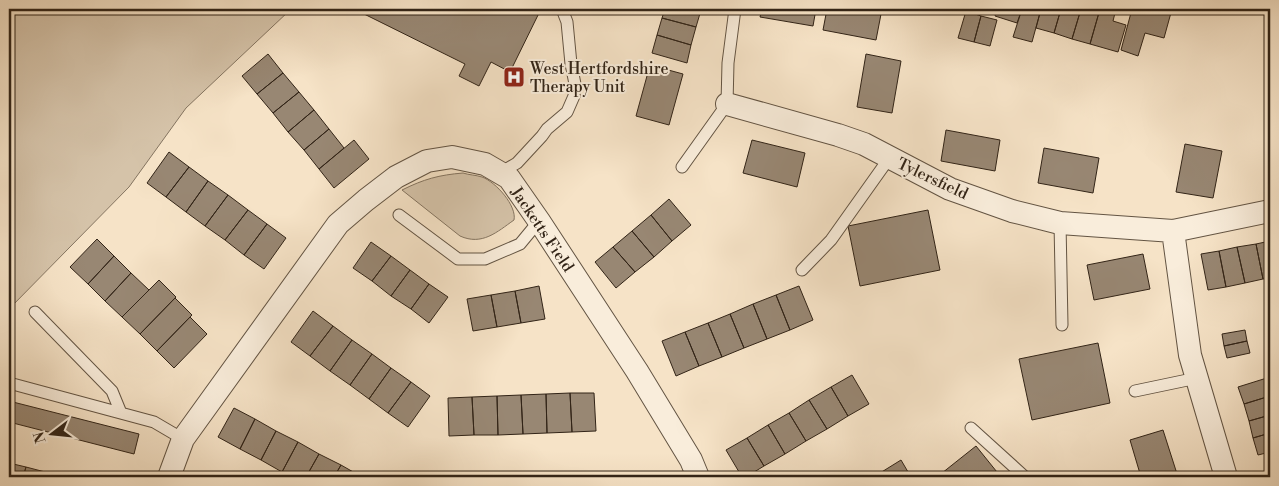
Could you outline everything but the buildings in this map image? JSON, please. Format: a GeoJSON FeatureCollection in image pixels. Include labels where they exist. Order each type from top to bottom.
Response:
{"type":"FeatureCollection","features":[{"type":"Feature","properties":{"kind":"street","name":"Tylersfield"},"geometry":{"type":"LineString","coordinates":[[727,104],[864,144],[950,189],[1012,211],[1060,223],[1173,231],[1270,211]]}},
{"type":"Feature","properties":{"kind":"street","name":"Jacketts Field"},"geometry":{"type":"LineString","coordinates":[[169,477],[183,439],[338,224],[396,177],[427,161],[452,157],[485,164],[509,178],[637,371],[691,460],[698,477]]}},
{"type":"Feature","properties":{"kind":"street"},"geometry":{"type":"LineString","coordinates":[[1173,231],[1190,355],[1226,477]]}},
{"type":"Feature","properties":{"kind":"lane"},"geometry":{"type":"LineString","coordinates":[[500,173],[517,163],[547,129],[567,112],[574,96],[575,84],[567,22],[562,9]]}},
{"type":"Feature","properties":{"kind":"lane"},"geometry":{"type":"LineString","coordinates":[[682,167],[727,104],[728,64],[735,9]]}},
{"type":"Feature","properties":{"kind":"lane"},"geometry":{"type":"LineString","coordinates":[[802,270],[831,240],[890,158]]}},
{"type":"Feature","properties":{"kind":"lane"},"geometry":{"type":"LineString","coordinates":[[399,215],[458,259],[486,259],[520,244],[539,221]]}},
{"type":"Feature","properties":{"kind":"lane"},"geometry":{"type":"LineString","coordinates":[[1060,223],[1062,325]]}},
{"type":"Feature","properties":{"kind":"lane"},"geometry":{"type":"LineString","coordinates":[[35,312],[112,391],[121,414]]}},
{"type":"Feature","properties":{"kind":"lane"},"geometry":{"type":"LineString","coordinates":[[1135,391],[1197,378]]}},
{"type":"Feature","properties":{"kind":"lane"},"geometry":{"type":"LineString","coordinates":[[9,383],[154,422],[183,439]]}},
{"type":"Feature","properties":{"kind":"lane"},"geometry":{"type":"LineString","coordinates":[[971,428],[1026,477]]}},
{"type":"Feature","properties":{"kind":"shaded area"},"geometry":{"type":"Polygon","coordinates":[[[9,9],[297,9],[289,11],[186,108],[129,187],[9,309],[9,9]]]}},
{"type":"Feature","properties":{"kind":"shaded area"},"geometry":{"type":"Polygon","coordinates":[[[463,173],[482,177],[499,189],[512,208],[514,220],[489,236],[468,239],[460,236],[402,190],[432,178],[463,173]]]}},
{"type":"Feature","properties":{"kind":"place","name":"West Hertfordshire Therapy Unit"},"geometry":{"type":"Point","coordinates":[514,77]}}]}
